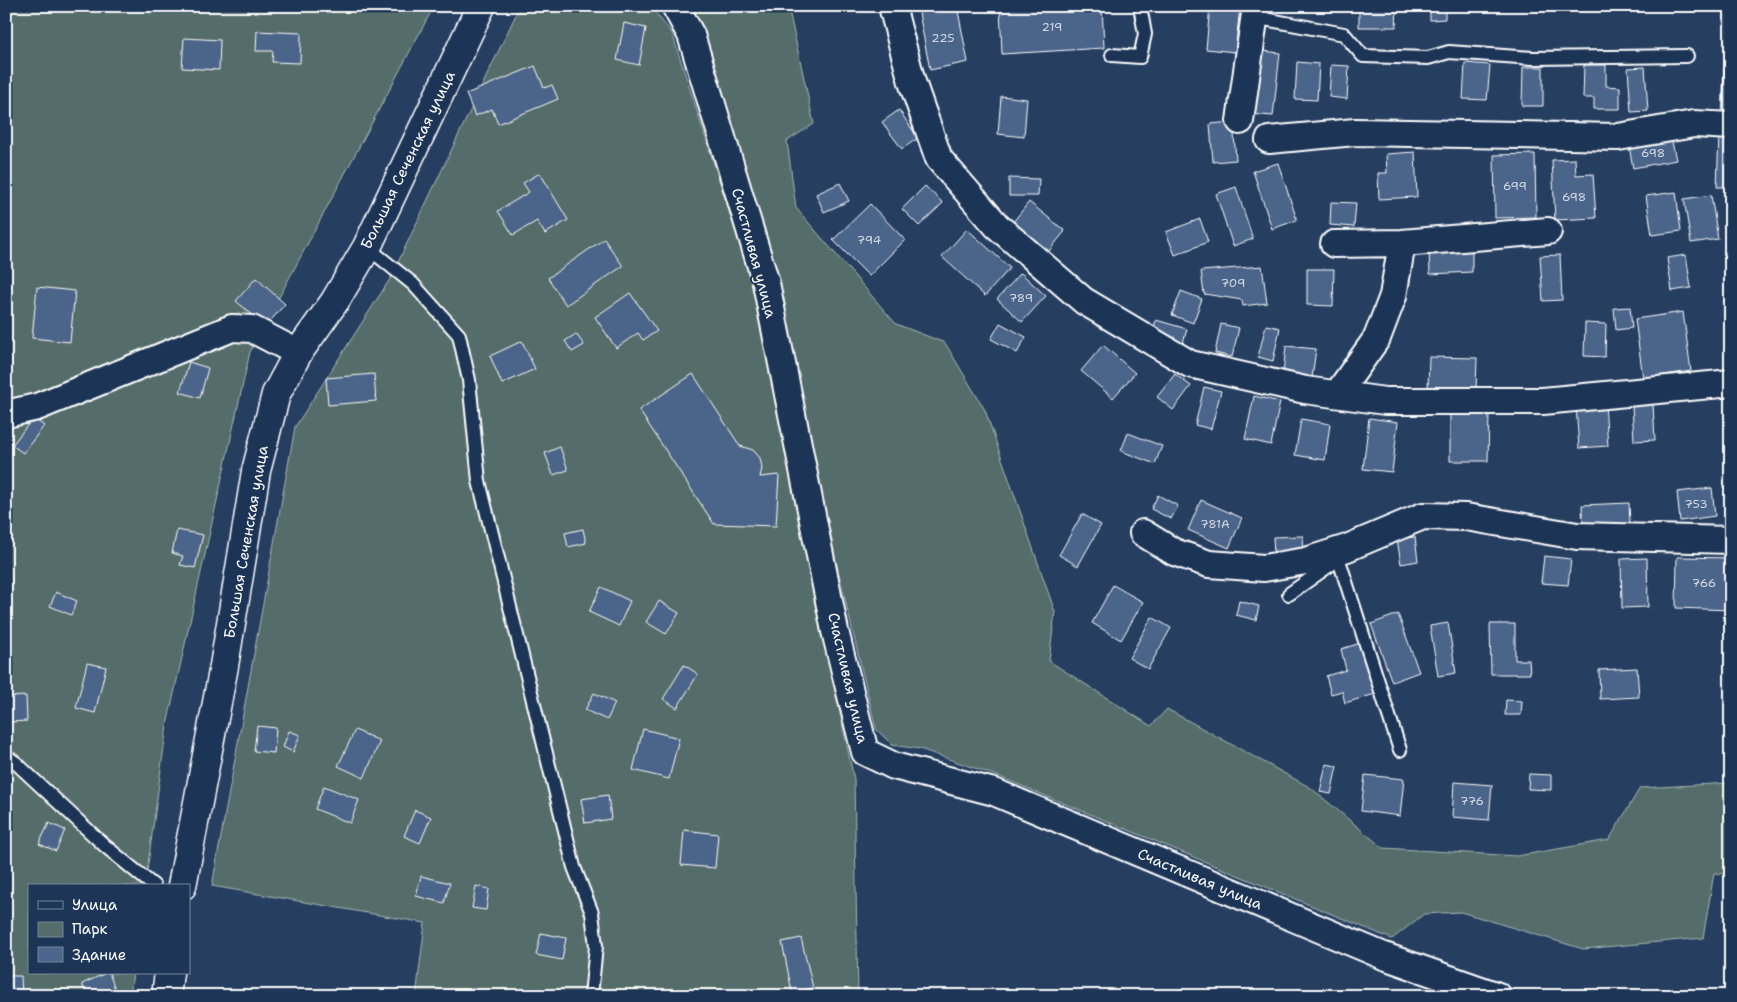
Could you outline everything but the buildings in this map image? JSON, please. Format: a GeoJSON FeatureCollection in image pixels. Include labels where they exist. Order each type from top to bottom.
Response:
{"type":"FeatureCollection","features":[{"type":"Feature","properties":{"kind":"street","name":"Большая Сеченская улица"},"geometry":{"type":"LineString","coordinates":[[182,884],[224,666],[256,471],[276,394],[298,353],[335,301],[367,247],[481,6]]}},
{"type":"Feature","properties":{"kind":"street","name":"Счастливая улица"},"geometry":{"type":"LineString","coordinates":[[675,6],[691,34],[766,283],[835,632],[865,752],[894,766],[994,792],[1384,956],[1498,996]]}},
{"type":"Feature","properties":{"kind":"street"},"geometry":{"type":"LineString","coordinates":[[892,6],[912,82],[939,159],[997,226],[1084,302],[1190,364],[1305,390],[1338,392],[1386,401],[1543,401],[1731,382]]}},
{"type":"Feature","properties":{"kind":"street"},"geometry":{"type":"LineString","coordinates":[[1240,121],[1255,11]]}},
{"type":"Feature","properties":{"kind":"street"},"geometry":{"type":"LineString","coordinates":[[1269,140],[1355,132],[1618,137],[1694,124],[1731,126]]}},
{"type":"Feature","properties":{"kind":"street"},"geometry":{"type":"LineString","coordinates":[[1334,244],[1402,243],[1548,231]]}},
{"type":"Feature","properties":{"kind":"street"},"geometry":{"type":"LineString","coordinates":[[1338,392],[1377,338],[1393,296],[1402,243]]}},
{"type":"Feature","properties":{"kind":"street"},"geometry":{"type":"LineString","coordinates":[[6,414],[37,407],[232,328],[252,330],[298,353]]}},
{"type":"Feature","properties":{"kind":"street"},"geometry":{"type":"LineString","coordinates":[[1143,533],[1174,552],[1209,564],[1255,567],[1306,561],[1343,554],[1423,516],[1466,517],[1576,536],[1731,540]]}},
{"type":"Feature","properties":{"kind":"street"},"geometry":{"type":"LineString","coordinates":[[166,996],[169,974]]}},
{"type":"Feature","properties":{"kind":"lane"},"geometry":{"type":"LineString","coordinates":[[1112,55],[1140,57],[1144,34],[1140,6]]}},
{"type":"Feature","properties":{"kind":"lane"},"geometry":{"type":"LineString","coordinates":[[1255,11],[1344,34],[1363,56],[1428,58],[1449,52],[1533,58],[1687,56]]}},
{"type":"Feature","properties":{"kind":"lane"},"geometry":{"type":"LineString","coordinates":[[367,247],[413,284],[459,335],[468,380],[479,481],[574,867],[592,913],[596,946],[591,996]]}},
{"type":"Feature","properties":{"kind":"lane"},"geometry":{"type":"LineString","coordinates":[[1289,594],[1343,554],[1400,750]]}},
{"type":"Feature","properties":{"kind":"lane"},"geometry":{"type":"LineString","coordinates":[[6,756],[16,763],[104,845],[152,884]]}},
{"type":"Feature","properties":{"kind":"green space"},"geometry":{"type":"Polygon","coordinates":[[[6,6],[434,6],[250,352],[167,725],[145,884],[28,884],[28,974],[133,974],[130,996],[6,996],[6,6]]]}},
{"type":"Feature","properties":{"kind":"green space"},"geometry":{"type":"Polygon","coordinates":[[[520,6],[650,6],[672,33],[753,286],[806,555],[854,779],[858,996],[416,996],[425,923],[212,886],[295,427],[390,279],[520,6]]]}},
{"type":"Feature","properties":{"kind":"green space"},"geometry":{"type":"Polygon","coordinates":[[[689,6],[788,6],[814,124],[787,141],[796,208],[896,324],[945,343],[985,410],[1055,612],[1049,661],[1151,726],[1167,709],[1311,788],[1383,848],[1517,856],[1609,840],[1640,788],[1731,783],[1731,874],[1714,873],[1703,938],[1583,949],[1461,912],[1424,914],[1392,939],[1000,777],[920,749],[892,745],[876,729],[817,482],[779,278],[704,34],[689,6]]]}}]}
